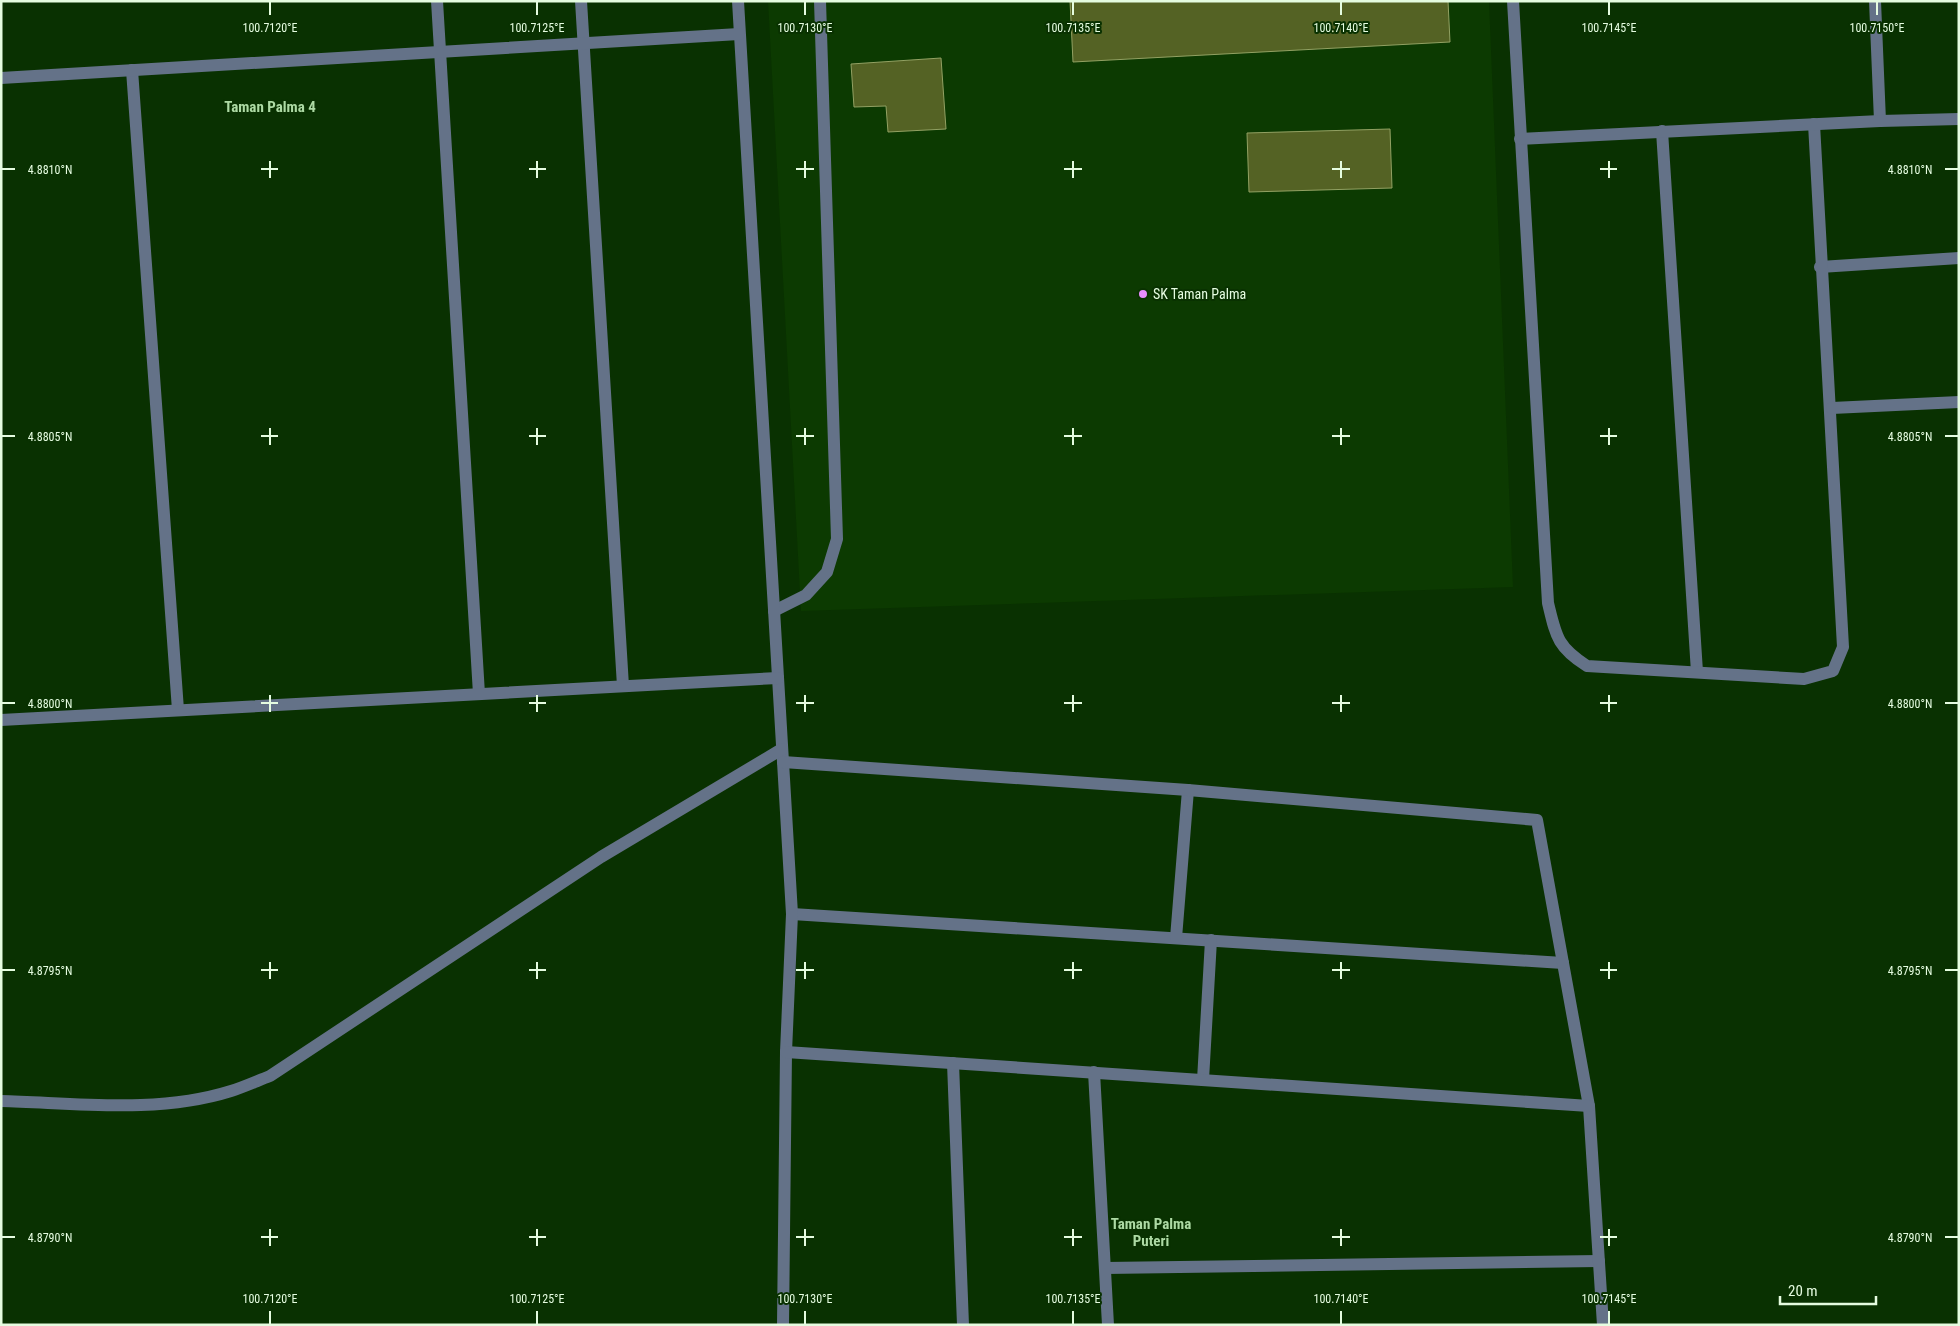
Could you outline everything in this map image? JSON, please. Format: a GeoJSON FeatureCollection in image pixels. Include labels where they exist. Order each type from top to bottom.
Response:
{"type":"FeatureCollection","features":[{"type":"Feature","properties":{"kind":"street"},"geometry":{"type":"LineString","coordinates":[[437,1],[479,694]]}},
{"type":"Feature","properties":{"kind":"street"},"geometry":{"type":"LineString","coordinates":[[581,1],[582,43],[623,686]]}},
{"type":"Feature","properties":{"kind":"street"},"geometry":{"type":"LineString","coordinates":[[738,1],[792,914],[786,1052],[783,1325]]}},
{"type":"Feature","properties":{"kind":"street"},"geometry":{"type":"LineString","coordinates":[[774,611],[806,595],[827,572],[837,539],[820,1]]}},
{"type":"Feature","properties":{"kind":"street"},"geometry":{"type":"LineString","coordinates":[[1513,1],[1548,603],[1556,636],[1568,654],[1587,666],[1804,679],[1833,671],[1843,647],[1832,408],[1820,267],[1814,124]]}},
{"type":"Feature","properties":{"kind":"street"},"geometry":{"type":"LineString","coordinates":[[1875,1],[1880,121]]}},
{"type":"Feature","properties":{"kind":"street"},"geometry":{"type":"LineString","coordinates":[[1,78],[739,34]]}},
{"type":"Feature","properties":{"kind":"street"},"geometry":{"type":"LineString","coordinates":[[132,70],[178,710]]}},
{"type":"Feature","properties":{"kind":"street"},"geometry":{"type":"LineString","coordinates":[[1520,139],[1814,124],[1959,119]]}},
{"type":"Feature","properties":{"kind":"street"},"geometry":{"type":"LineString","coordinates":[[1662,131],[1697,672]]}},
{"type":"Feature","properties":{"kind":"street"},"geometry":{"type":"LineString","coordinates":[[1820,267],[1959,258]]}},
{"type":"Feature","properties":{"kind":"street"},"geometry":{"type":"LineString","coordinates":[[1832,408],[1959,402]]}},
{"type":"Feature","properties":{"kind":"street"},"geometry":{"type":"LineString","coordinates":[[1,720],[778,678]]}},
{"type":"Feature","properties":{"kind":"street"},"geometry":{"type":"LineString","coordinates":[[1,1102],[148,1104],[190,1100],[230,1092],[270,1076],[600,857],[782,756],[1537,820],[1589,1106],[1603,1325]]}},
{"type":"Feature","properties":{"kind":"street"},"geometry":{"type":"LineString","coordinates":[[1176,938],[1188,790]]}},
{"type":"Feature","properties":{"kind":"street"},"geometry":{"type":"LineString","coordinates":[[792,914],[1563,963]]}},
{"type":"Feature","properties":{"kind":"street"},"geometry":{"type":"LineString","coordinates":[[1203,1080],[1211,940]]}},
{"type":"Feature","properties":{"kind":"street"},"geometry":{"type":"LineString","coordinates":[[786,1052],[1589,1106]]}},
{"type":"Feature","properties":{"kind":"street"},"geometry":{"type":"LineString","coordinates":[[953,1063],[963,1325]]}},
{"type":"Feature","properties":{"kind":"street"},"geometry":{"type":"LineString","coordinates":[[1094,1072],[1108,1325]]}},
{"type":"Feature","properties":{"kind":"street"},"geometry":{"type":"LineString","coordinates":[[1105,1268],[1599,1261]]}},
{"type":"Feature","properties":{"kind":"shaded area","name":"SK Taman Palma"},"geometry":{"type":"Polygon","coordinates":[[[768,1],[1489,1],[1513,587],[801,611],[768,1]]]}},
{"type":"Feature","properties":{"kind":"building"},"geometry":{"type":"Polygon","coordinates":[[[1070,1],[1448,1],[1450,42],[1073,62],[1070,1]]]}},
{"type":"Feature","properties":{"kind":"building"},"geometry":{"type":"Polygon","coordinates":[[[941,58],[946,129],[888,132],[886,106],[854,107],[851,64],[941,58]]]}},
{"type":"Feature","properties":{"kind":"building"},"geometry":{"type":"Polygon","coordinates":[[[1390,129],[1392,188],[1249,192],[1247,133],[1390,129]]]}},
{"type":"Feature","properties":{"kind":"place","name":"SK Taman Palma"},"geometry":{"type":"Point","coordinates":[1143,294]}},
{"type":"Feature","properties":{"kind":"district","name":"Taman Palma 4"},"geometry":{"type":"Point","coordinates":[270,107]}},
{"type":"Feature","properties":{"kind":"district","name":"Taman Palma Puteri"},"geometry":{"type":"Point","coordinates":[1151,1232]}}]}
